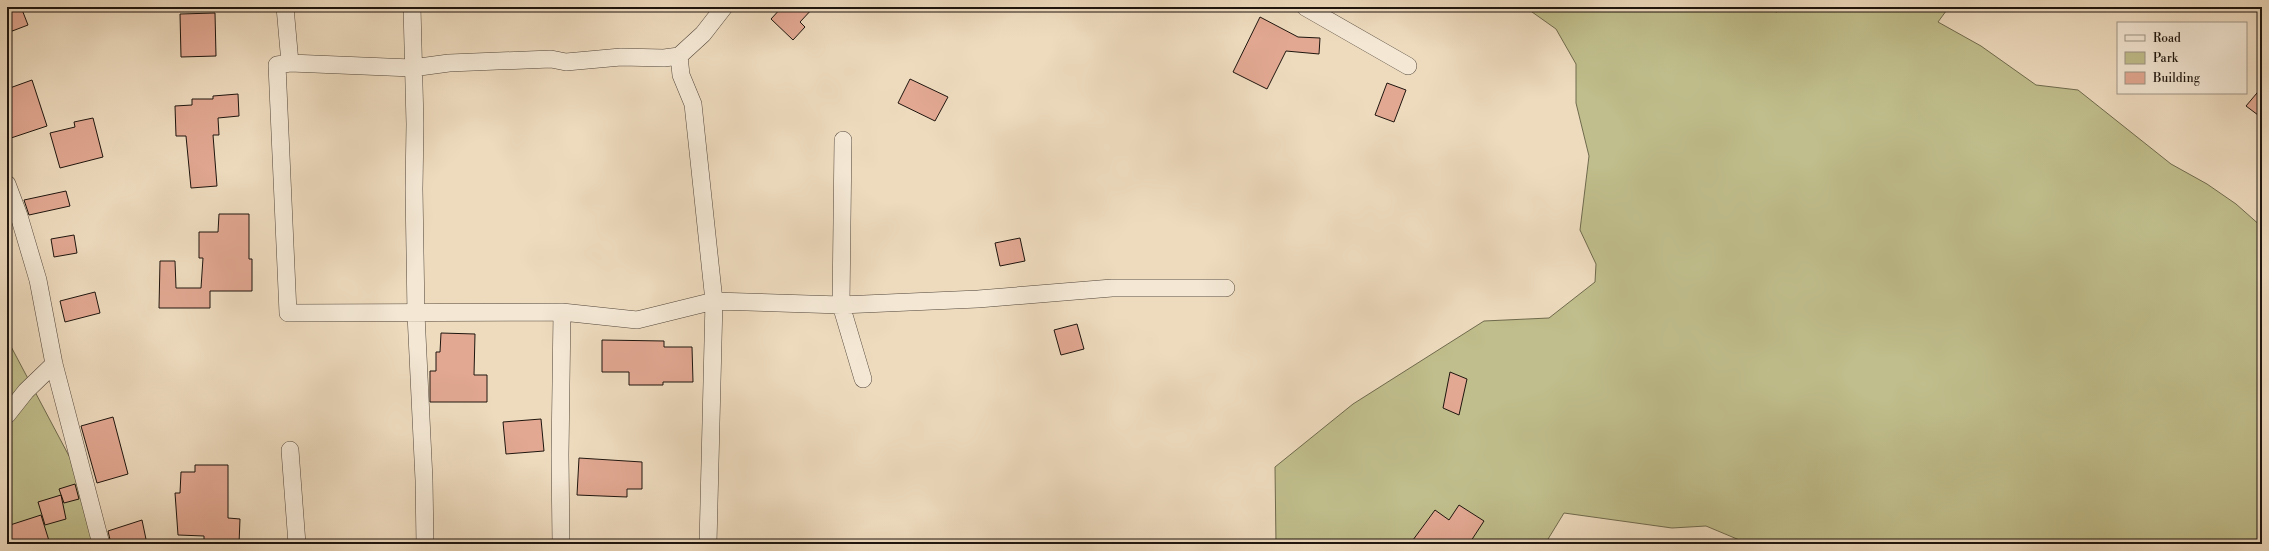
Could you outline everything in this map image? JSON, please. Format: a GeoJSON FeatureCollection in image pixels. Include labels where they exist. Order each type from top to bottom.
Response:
{"type":"FeatureCollection","features":[{"type":"Feature","properties":{"kind":"street"},"geometry":{"type":"LineString","coordinates":[[285,7],[290,63]]}},
{"type":"Feature","properties":{"kind":"street"},"geometry":{"type":"LineString","coordinates":[[412,7],[412,68],[415,124],[414,189],[416,314],[424,480],[424,544]]}},
{"type":"Feature","properties":{"kind":"street"},"geometry":{"type":"LineString","coordinates":[[724,7],[703,34],[679,56],[664,58],[621,57],[566,62],[551,59],[449,63],[412,68],[290,63],[277,65],[288,313],[416,314],[562,312],[637,320],[714,301],[841,304],[978,299],[1112,288],[1226,288]]}},
{"type":"Feature","properties":{"kind":"street"},"geometry":{"type":"LineString","coordinates":[[1305,7],[1408,66]]}},
{"type":"Feature","properties":{"kind":"street"},"geometry":{"type":"LineString","coordinates":[[679,56],[681,75],[693,104],[714,301],[708,544]]}},
{"type":"Feature","properties":{"kind":"street"},"geometry":{"type":"LineString","coordinates":[[843,140],[841,304],[863,379]]}},
{"type":"Feature","properties":{"kind":"street"},"geometry":{"type":"LineString","coordinates":[[7,184],[19,216],[38,280],[54,364],[101,544]]}},
{"type":"Feature","properties":{"kind":"street"},"geometry":{"type":"LineString","coordinates":[[561,544],[560,455],[562,312]]}},
{"type":"Feature","properties":{"kind":"street"},"geometry":{"type":"LineString","coordinates":[[7,415],[26,392],[54,364]]}},
{"type":"Feature","properties":{"kind":"street"},"geometry":{"type":"LineString","coordinates":[[290,450],[297,544]]}},
{"type":"Feature","properties":{"kind":"green space"},"geometry":{"type":"Polygon","coordinates":[[[1525,7],[1755,7],[1777,12],[1782,7],[1949,7],[1938,22],[1981,46],[2036,85],[2078,90],[2171,164],[2207,184],[2236,204],[2262,227],[2262,544],[1749,544],[1706,526],[1672,528],[1564,513],[1545,544],[1276,544],[1275,467],[1353,404],[1484,321],[1549,318],[1595,282],[1596,264],[1580,230],[1589,156],[1576,103],[1576,64],[1556,29],[1525,7]]]}},
{"type":"Feature","properties":{"kind":"green space"},"geometry":{"type":"Polygon","coordinates":[[[7,339],[95,505],[100,544],[7,544],[7,339]]]}},
{"type":"Feature","properties":{"kind":"building"},"geometry":{"type":"Polygon","coordinates":[[[7,7],[21,7],[28,25],[7,33],[7,7]]]}},
{"type":"Feature","properties":{"kind":"building"},"geometry":{"type":"Polygon","coordinates":[[[782,7],[814,7],[800,22],[805,27],[793,40],[771,19],[782,7]]]}},
{"type":"Feature","properties":{"kind":"building"},"geometry":{"type":"Polygon","coordinates":[[[215,13],[216,56],[181,57],[180,14],[215,13]]]}},
{"type":"Feature","properties":{"kind":"building"},"geometry":{"type":"Polygon","coordinates":[[[1260,17],[1298,37],[1320,38],[1319,54],[1286,51],[1267,89],[1233,72],[1260,17]]]}},
{"type":"Feature","properties":{"kind":"building"},"geometry":{"type":"Polygon","coordinates":[[[910,79],[948,97],[935,121],[898,103],[910,79]]]}},
{"type":"Feature","properties":{"kind":"building"},"geometry":{"type":"Polygon","coordinates":[[[32,80],[47,126],[11,138],[7,125],[7,89],[32,80]]]}},
{"type":"Feature","properties":{"kind":"building"},"geometry":{"type":"Polygon","coordinates":[[[1387,83],[1406,90],[1394,122],[1375,115],[1387,83]]]}},
{"type":"Feature","properties":{"kind":"building"},"geometry":{"type":"Polygon","coordinates":[[[2262,87],[2262,118],[2246,106],[2262,87]]]}},
{"type":"Feature","properties":{"kind":"building"},"geometry":{"type":"Polygon","coordinates":[[[238,94],[239,116],[218,118],[219,135],[213,135],[217,186],[191,188],[186,136],[176,136],[175,106],[192,105],[192,99],[213,99],[213,96],[238,94]]]}},
{"type":"Feature","properties":{"kind":"building"},"geometry":{"type":"Polygon","coordinates":[[[93,118],[103,157],[60,168],[50,133],[75,127],[74,122],[93,118]]]}},
{"type":"Feature","properties":{"kind":"building"},"geometry":{"type":"Polygon","coordinates":[[[66,191],[70,206],[29,215],[24,200],[66,191]]]}},
{"type":"Feature","properties":{"kind":"building"},"geometry":{"type":"Polygon","coordinates":[[[219,214],[249,214],[249,259],[252,259],[252,291],[210,291],[210,308],[159,308],[160,261],[175,261],[176,288],[201,288],[203,258],[199,258],[199,232],[218,232],[219,214]]]}},
{"type":"Feature","properties":{"kind":"building"},"geometry":{"type":"Polygon","coordinates":[[[74,235],[77,253],[54,257],[51,239],[74,235]]]}},
{"type":"Feature","properties":{"kind":"building"},"geometry":{"type":"Polygon","coordinates":[[[1020,238],[1025,261],[1000,266],[995,243],[1020,238]]]}},
{"type":"Feature","properties":{"kind":"building"},"geometry":{"type":"Polygon","coordinates":[[[95,292],[100,313],[65,322],[60,301],[95,292]]]}},
{"type":"Feature","properties":{"kind":"building"},"geometry":{"type":"Polygon","coordinates":[[[1077,324],[1084,349],[1061,355],[1054,330],[1077,324]]]}},
{"type":"Feature","properties":{"kind":"building"},"geometry":{"type":"Polygon","coordinates":[[[441,333],[475,334],[474,375],[487,375],[487,402],[430,402],[430,371],[436,371],[436,352],[440,352],[441,333]]]}},
{"type":"Feature","properties":{"kind":"building"},"geometry":{"type":"Polygon","coordinates":[[[602,340],[664,341],[664,347],[692,347],[693,382],[663,382],[663,385],[629,385],[629,372],[602,372],[602,340]]]}},
{"type":"Feature","properties":{"kind":"building"},"geometry":{"type":"Polygon","coordinates":[[[1450,372],[1467,379],[1459,415],[1443,408],[1450,372]]]}},
{"type":"Feature","properties":{"kind":"building"},"geometry":{"type":"Polygon","coordinates":[[[113,417],[128,474],[97,483],[81,426],[113,417]]]}},
{"type":"Feature","properties":{"kind":"building"},"geometry":{"type":"Polygon","coordinates":[[[541,419],[544,451],[506,454],[503,422],[541,419]]]}},
{"type":"Feature","properties":{"kind":"building"},"geometry":{"type":"Polygon","coordinates":[[[579,458],[642,462],[642,489],[627,489],[627,497],[577,495],[579,458]]]}},
{"type":"Feature","properties":{"kind":"building"},"geometry":{"type":"Polygon","coordinates":[[[195,465],[228,465],[228,518],[240,519],[239,544],[204,544],[204,536],[178,535],[175,493],[180,493],[181,472],[195,472],[195,465]]]}},
{"type":"Feature","properties":{"kind":"building"},"geometry":{"type":"Polygon","coordinates":[[[75,484],[79,499],[64,503],[59,489],[75,484]]]}},
{"type":"Feature","properties":{"kind":"building"},"geometry":{"type":"Polygon","coordinates":[[[61,495],[66,519],[45,525],[38,502],[61,495]]]}},
{"type":"Feature","properties":{"kind":"building"},"geometry":{"type":"Polygon","coordinates":[[[1459,505],[1484,521],[1469,544],[1410,544],[1435,510],[1449,520],[1459,505]]]}},
{"type":"Feature","properties":{"kind":"building"},"geometry":{"type":"Polygon","coordinates":[[[41,515],[50,544],[7,544],[7,526],[41,515]]]}},
{"type":"Feature","properties":{"kind":"building"},"geometry":{"type":"Polygon","coordinates":[[[142,520],[147,544],[111,544],[108,531],[142,520]]]}}]}
